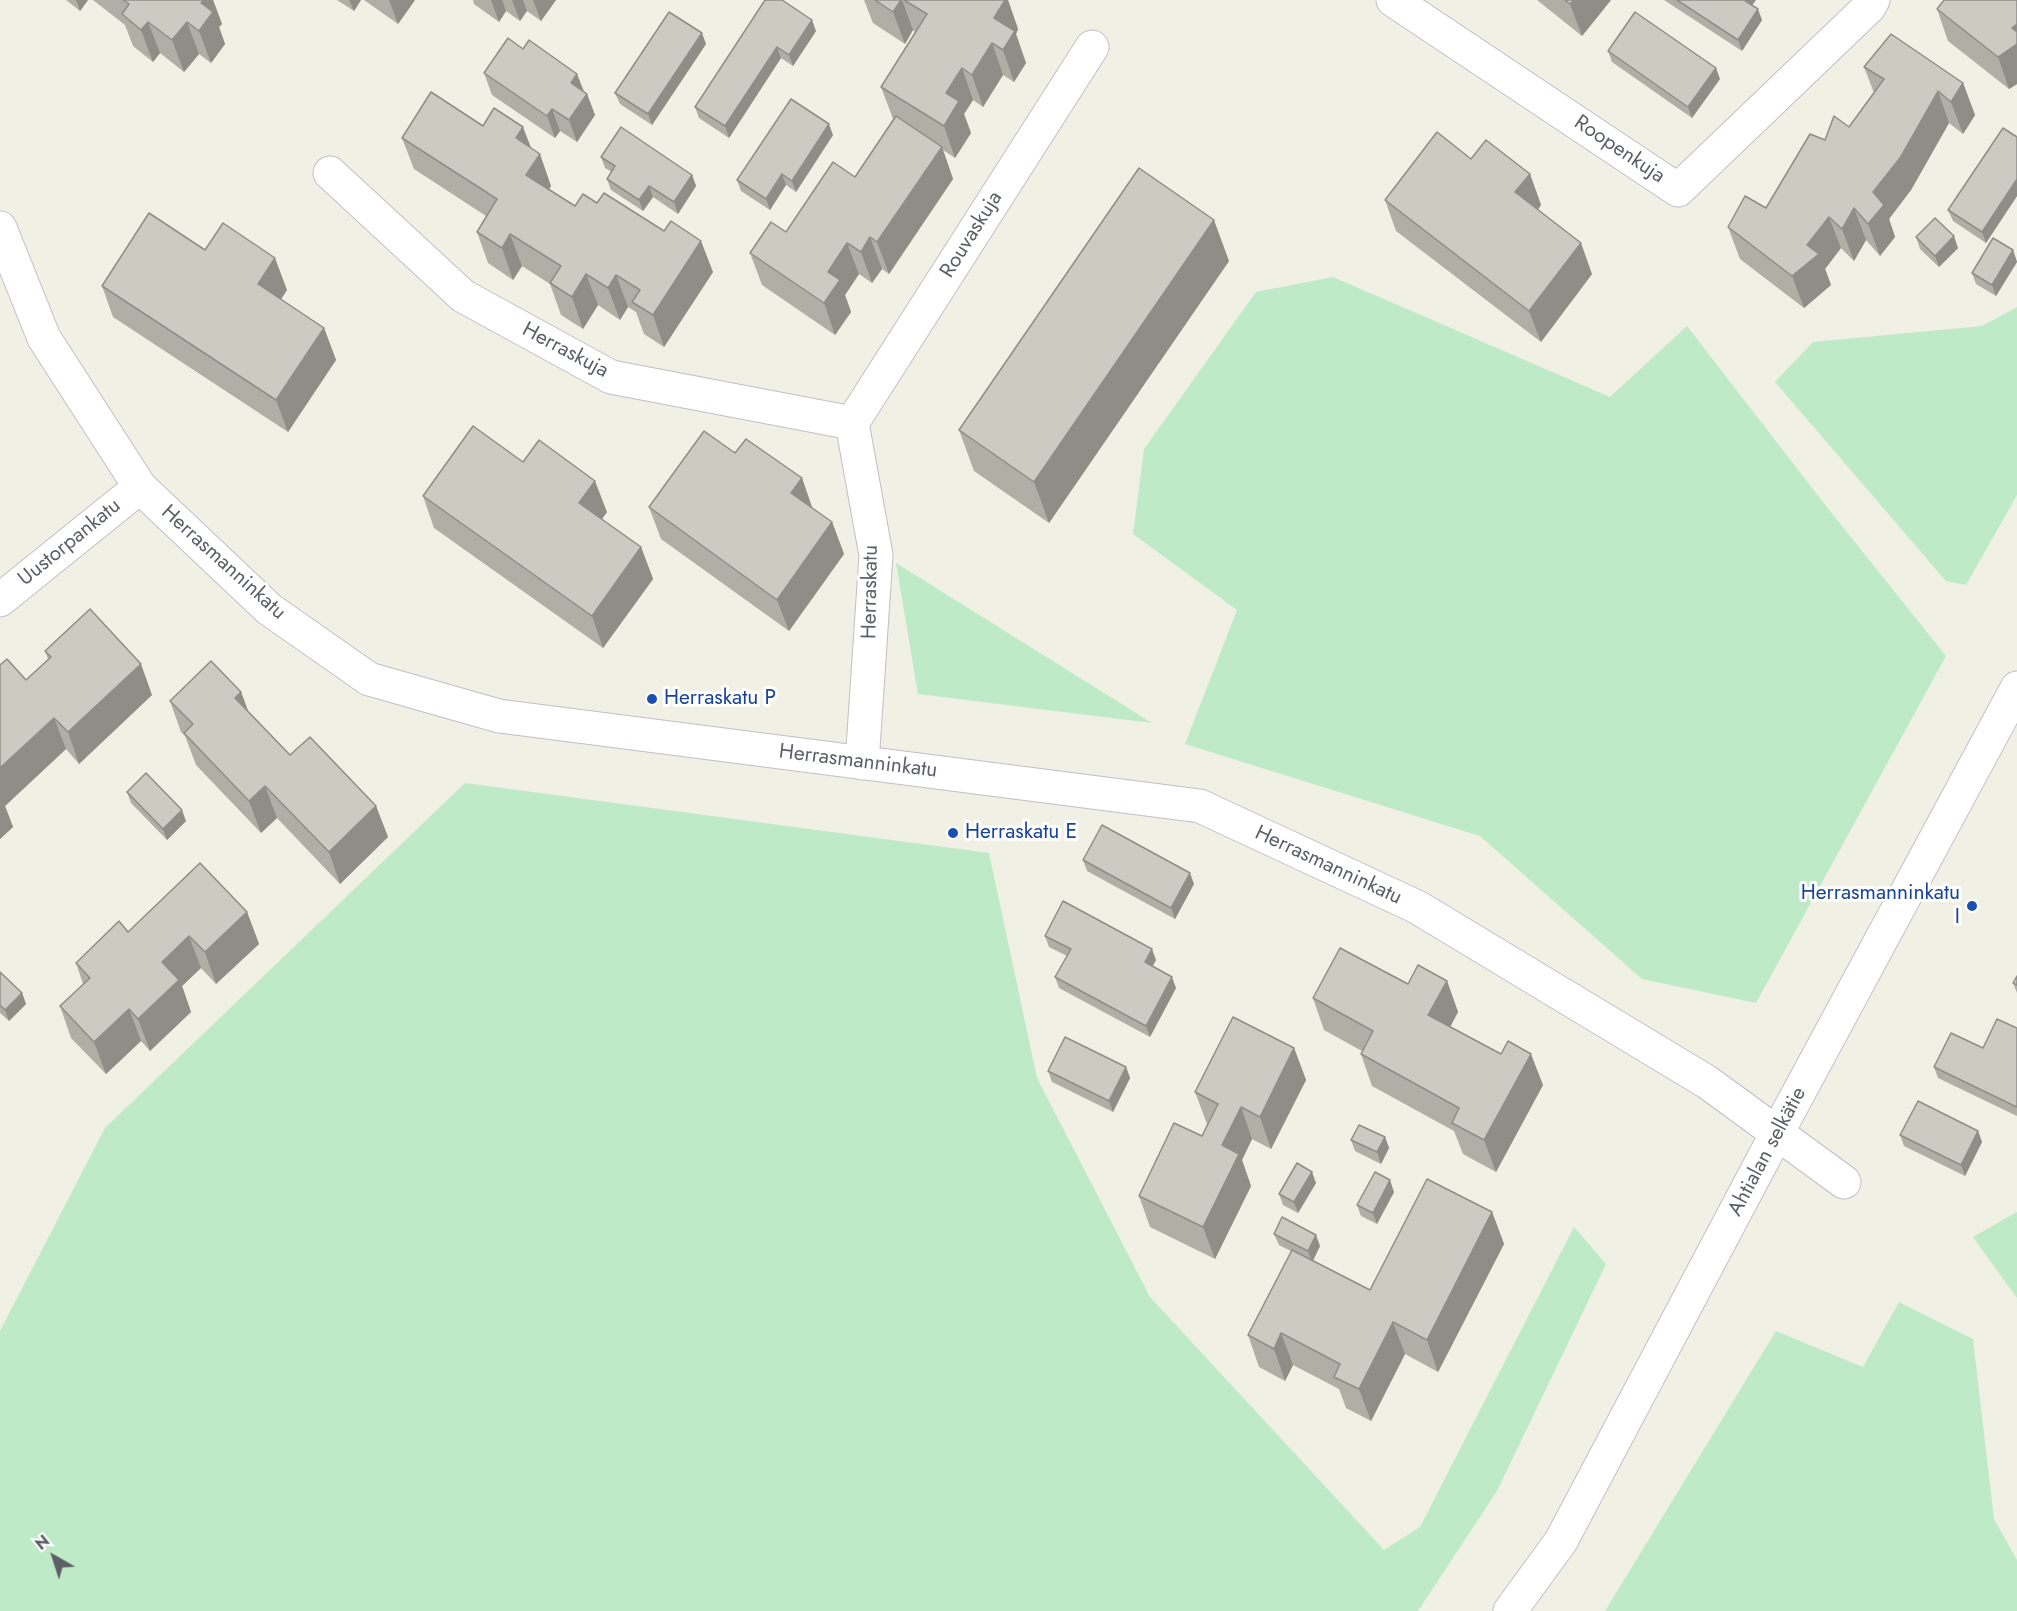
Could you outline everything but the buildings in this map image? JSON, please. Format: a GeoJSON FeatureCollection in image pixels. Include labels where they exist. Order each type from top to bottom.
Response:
{"type":"FeatureCollection","features":[{"type":"Feature","properties":{"kind":"street","name":"Roopenkuja"},"geometry":{"type":"LineString","coordinates":[[1393,0],[1678,190],[1869,7],[1873,0]]}},
{"type":"Feature","properties":{"kind":"street","name":"Rouvaskuja"},"geometry":{"type":"LineString","coordinates":[[852,423],[1092,47]]}},
{"type":"Feature","properties":{"kind":"street","name":"Herraskuja"},"geometry":{"type":"LineString","coordinates":[[330,173],[463,296],[611,377],[852,423]]}},
{"type":"Feature","properties":{"kind":"street","name":"Herrasmanninkatu"},"geometry":{"type":"LineString","coordinates":[[0,228],[44,338],[140,487],[269,609],[369,679],[499,716],[1200,806],[1417,907],[1707,1082],[1844,1182]]}},
{"type":"Feature","properties":{"kind":"street","name":"Herraskatu"},"geometry":{"type":"LineString","coordinates":[[852,423],[876,555],[862,763]]}},
{"type":"Feature","properties":{"kind":"street","name":"Uustorpankatu"},"geometry":{"type":"LineString","coordinates":[[0,600],[140,487]]}},
{"type":"Feature","properties":{"kind":"street","name":"Ahtialan selkätie"},"geometry":{"type":"LineString","coordinates":[[1510,1611],[1561,1541],[2017,688]]}},
{"type":"Feature","properties":{"kind":"green space"},"geometry":{"type":"Polygon","coordinates":[[[1333,277],[1610,397],[1687,326],[1946,656],[1756,1003],[1642,979],[1480,836],[1185,744],[1237,610],[1133,534],[1144,449],[1256,292],[1333,277]]]}},
{"type":"Feature","properties":{"kind":"green space"},"geometry":{"type":"Polygon","coordinates":[[[2017,307],[2017,495],[1966,585],[1946,581],[1775,382],[1813,342],[1982,326],[2017,307]]]}},
{"type":"Feature","properties":{"kind":"green space"},"geometry":{"type":"Polygon","coordinates":[[[896,563],[1152,723],[918,694],[896,563]]]}},
{"type":"Feature","properties":{"kind":"green space"},"geometry":{"type":"Polygon","coordinates":[[[465,783],[989,853],[1037,1078],[1150,1297],[1384,1550],[1420,1527],[1574,1227],[1606,1264],[1497,1491],[1418,1611],[0,1611],[0,1331],[105,1128],[465,783]]]}},
{"type":"Feature","properties":{"kind":"green space"},"geometry":{"type":"Polygon","coordinates":[[[2017,1212],[2017,1298],[1973,1237],[2017,1212]]]}},
{"type":"Feature","properties":{"kind":"green space"},"geometry":{"type":"Polygon","coordinates":[[[1899,1302],[1973,1339],[1994,1519],[2017,1560],[2017,1611],[1605,1611],[1776,1331],[1863,1367],[1899,1302]]]}},
{"type":"Feature","properties":{"kind":"place","name":"Herraskatu P"},"geometry":{"type":"Point","coordinates":[652,699]}},
{"type":"Feature","properties":{"kind":"place","name":"Herraskatu E"},"geometry":{"type":"Point","coordinates":[953,833]}},
{"type":"Feature","properties":{"kind":"place","name":"Herrasmanninkatu I"},"geometry":{"type":"Point","coordinates":[1972,906]}}]}
